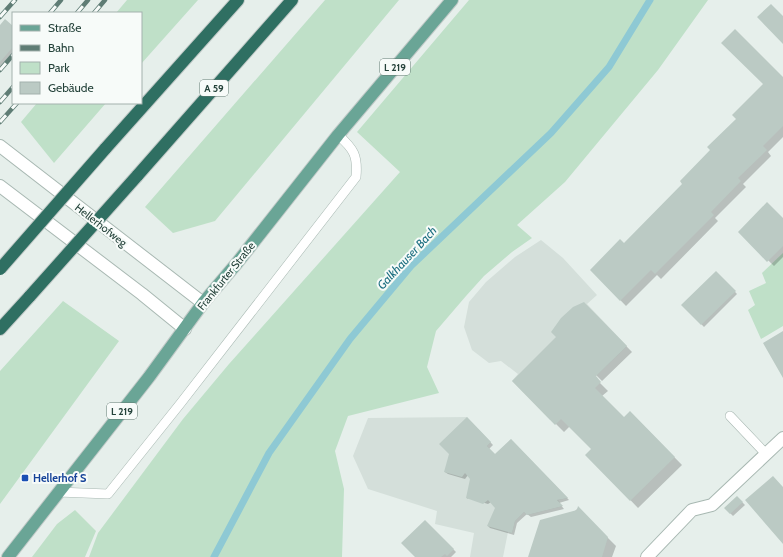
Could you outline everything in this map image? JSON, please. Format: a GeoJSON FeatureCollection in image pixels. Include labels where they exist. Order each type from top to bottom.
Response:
{"type":"FeatureCollection","features":[{"type":"Feature","properties":{"kind":"highway"},"geometry":{"type":"LineString","coordinates":[[0,269],[238,0]]}},
{"type":"Feature","properties":{"kind":"highway","name":"A 59"},"geometry":{"type":"LineString","coordinates":[[0,329],[292,0]]}},
{"type":"Feature","properties":{"kind":"main road","name":"Frankfurter Straße"},"geometry":{"type":"LineString","coordinates":[[8,557],[149,377],[202,303],[242,257],[338,135],[452,0]]}},
{"type":"Feature","properties":{"kind":"street","name":"Hellerhofweg"},"geometry":{"type":"LineString","coordinates":[[0,146],[202,303]]}},
{"type":"Feature","properties":{"kind":"street"},"geometry":{"type":"LineString","coordinates":[[0,186],[142,294],[184,329]]}},
{"type":"Feature","properties":{"kind":"street"},"geometry":{"type":"LineString","coordinates":[[647,557],[692,510],[712,505],[783,438]]}},
{"type":"Feature","properties":{"kind":"lane"},"geometry":{"type":"LineString","coordinates":[[58,492],[108,494],[180,404],[356,177],[358,164],[354,152],[349,144],[338,135]]}},
{"type":"Feature","properties":{"kind":"lane"},"geometry":{"type":"LineString","coordinates":[[730,416],[766,454]]}},
{"type":"Feature","properties":{"kind":"shaded area"},"geometry":{"type":"Polygon","coordinates":[[[541,240],[563,258],[597,295],[587,304],[627,346],[550,420],[512,381],[518,374],[501,361],[489,363],[472,350],[464,327],[469,302],[486,282],[515,257],[541,240]]]}},
{"type":"Feature","properties":{"kind":"shaded area"},"geometry":{"type":"Polygon","coordinates":[[[467,417],[491,442],[487,446],[495,454],[511,439],[568,498],[558,500],[563,506],[527,515],[524,512],[515,521],[512,533],[508,532],[503,557],[470,557],[474,533],[435,524],[437,511],[368,489],[353,456],[368,418],[467,417]]]}},
{"type":"Feature","properties":{"kind":"green space"},"geometry":{"type":"Polygon","coordinates":[[[127,0],[198,0],[142,63],[142,12],[117,12],[127,0]]]}},
{"type":"Feature","properties":{"kind":"green space"},"geometry":{"type":"Polygon","coordinates":[[[325,0],[399,0],[215,221],[173,233],[145,207],[325,0]]]}},
{"type":"Feature","properties":{"kind":"green space"},"geometry":{"type":"Polygon","coordinates":[[[469,0],[708,0],[658,70],[565,182],[517,225],[532,238],[512,252],[484,276],[436,331],[427,367],[439,393],[348,416],[335,451],[344,489],[342,557],[89,557],[98,533],[183,419],[229,364],[400,172],[357,132],[469,0]]]}},
{"type":"Feature","properties":{"kind":"green space"},"geometry":{"type":"Polygon","coordinates":[[[36,104],[105,104],[54,163],[21,122],[36,104]]]}},
{"type":"Feature","properties":{"kind":"green space"},"geometry":{"type":"Polygon","coordinates":[[[783,253],[783,326],[761,339],[748,310],[755,305],[749,291],[766,283],[762,273],[783,253]]]}},
{"type":"Feature","properties":{"kind":"green space"},"geometry":{"type":"Polygon","coordinates":[[[63,301],[119,341],[0,504],[0,371],[63,301]]]}},
{"type":"Feature","properties":{"kind":"green space"},"geometry":{"type":"Polygon","coordinates":[[[75,510],[96,531],[85,557],[32,557],[57,524],[75,510]]]}},
{"type":"Feature","properties":{"kind":"building"},"geometry":{"type":"Polygon","coordinates":[[[771,4],[783,16],[783,44],[757,17],[771,4]]]}},
{"type":"Feature","properties":{"kind":"building"},"geometry":{"type":"Polygon","coordinates":[[[5,19],[12,25],[12,48],[0,62],[0,25],[5,19]]]}},
{"type":"Feature","properties":{"kind":"building"},"geometry":{"type":"Polygon","coordinates":[[[735,29],[783,77],[783,126],[763,146],[767,150],[738,178],[741,181],[711,212],[714,215],[655,274],[651,270],[620,301],[590,270],[620,239],[624,243],[682,184],[680,181],[710,150],[707,147],[736,119],[732,115],[763,84],[721,43],[735,29]]]}},
{"type":"Feature","properties":{"kind":"building"},"geometry":{"type":"Polygon","coordinates":[[[767,202],[783,218],[783,246],[767,262],[738,232],[767,202]]]}},
{"type":"Feature","properties":{"kind":"building"},"geometry":{"type":"Polygon","coordinates":[[[716,271],[736,291],[701,325],[681,305],[716,271]]]}},
{"type":"Feature","properties":{"kind":"building"},"geometry":{"type":"Polygon","coordinates":[[[584,302],[627,346],[596,376],[601,382],[595,388],[624,417],[630,411],[675,457],[630,501],[585,455],[591,449],[561,419],[555,425],[512,381],[556,337],[551,332],[561,318],[573,307],[584,302]]]}},
{"type":"Feature","properties":{"kind":"building"},"geometry":{"type":"Polygon","coordinates":[[[783,331],[783,378],[763,343],[783,331]]]}},
{"type":"Feature","properties":{"kind":"building"},"geometry":{"type":"Polygon","coordinates":[[[467,417],[491,442],[487,446],[495,454],[511,439],[568,498],[557,500],[563,506],[527,515],[524,512],[515,521],[512,533],[487,526],[495,508],[488,500],[483,504],[466,498],[470,479],[465,473],[462,477],[444,472],[449,454],[439,444],[467,417]]]}},
{"type":"Feature","properties":{"kind":"building"},"geometry":{"type":"Polygon","coordinates":[[[773,476],[783,487],[783,544],[745,500],[773,476]]]}},
{"type":"Feature","properties":{"kind":"building"},"geometry":{"type":"Polygon","coordinates":[[[737,496],[743,502],[730,514],[724,508],[737,496]]]}},
{"type":"Feature","properties":{"kind":"building"},"geometry":{"type":"Polygon","coordinates":[[[578,506],[608,537],[602,557],[528,557],[540,520],[577,510],[578,506]]]}},
{"type":"Feature","properties":{"kind":"building"},"geometry":{"type":"Polygon","coordinates":[[[425,520],[454,549],[447,556],[445,554],[441,557],[415,557],[401,543],[425,520]]]}},
{"type":"Feature","properties":{"kind":"waterway","name":"Galkhauser Bach"},"geometry":{"type":"LineString","coordinates":[[214,557],[269,453],[350,339],[411,266],[551,133],[609,67],[650,0]]}},
{"type":"Feature","properties":{"kind":"railway"},"geometry":{"type":"LineString","coordinates":[[0,17],[15,0]]}},
{"type":"Feature","properties":{"kind":"railway"},"geometry":{"type":"LineString","coordinates":[[51,12],[61,0]]}},
{"type":"Feature","properties":{"kind":"railway"},"geometry":{"type":"LineString","coordinates":[[78,12],[88,0]]}},
{"type":"Feature","properties":{"kind":"railway"},"geometry":{"type":"LineString","coordinates":[[95,12],[105,0]]}},
{"type":"Feature","properties":{"kind":"railway"},"geometry":{"type":"LineString","coordinates":[[0,70],[12,56]]}},
{"type":"Feature","properties":{"kind":"railway"},"geometry":{"type":"LineString","coordinates":[[0,102],[12,88]]}},
{"type":"Feature","properties":{"kind":"railway"},"geometry":{"type":"LineString","coordinates":[[0,122],[16,104]]}},
{"type":"Feature","properties":{"kind":"place","name":"Hellerhof S"},"geometry":{"type":"Point","coordinates":[25,478]}}]}
